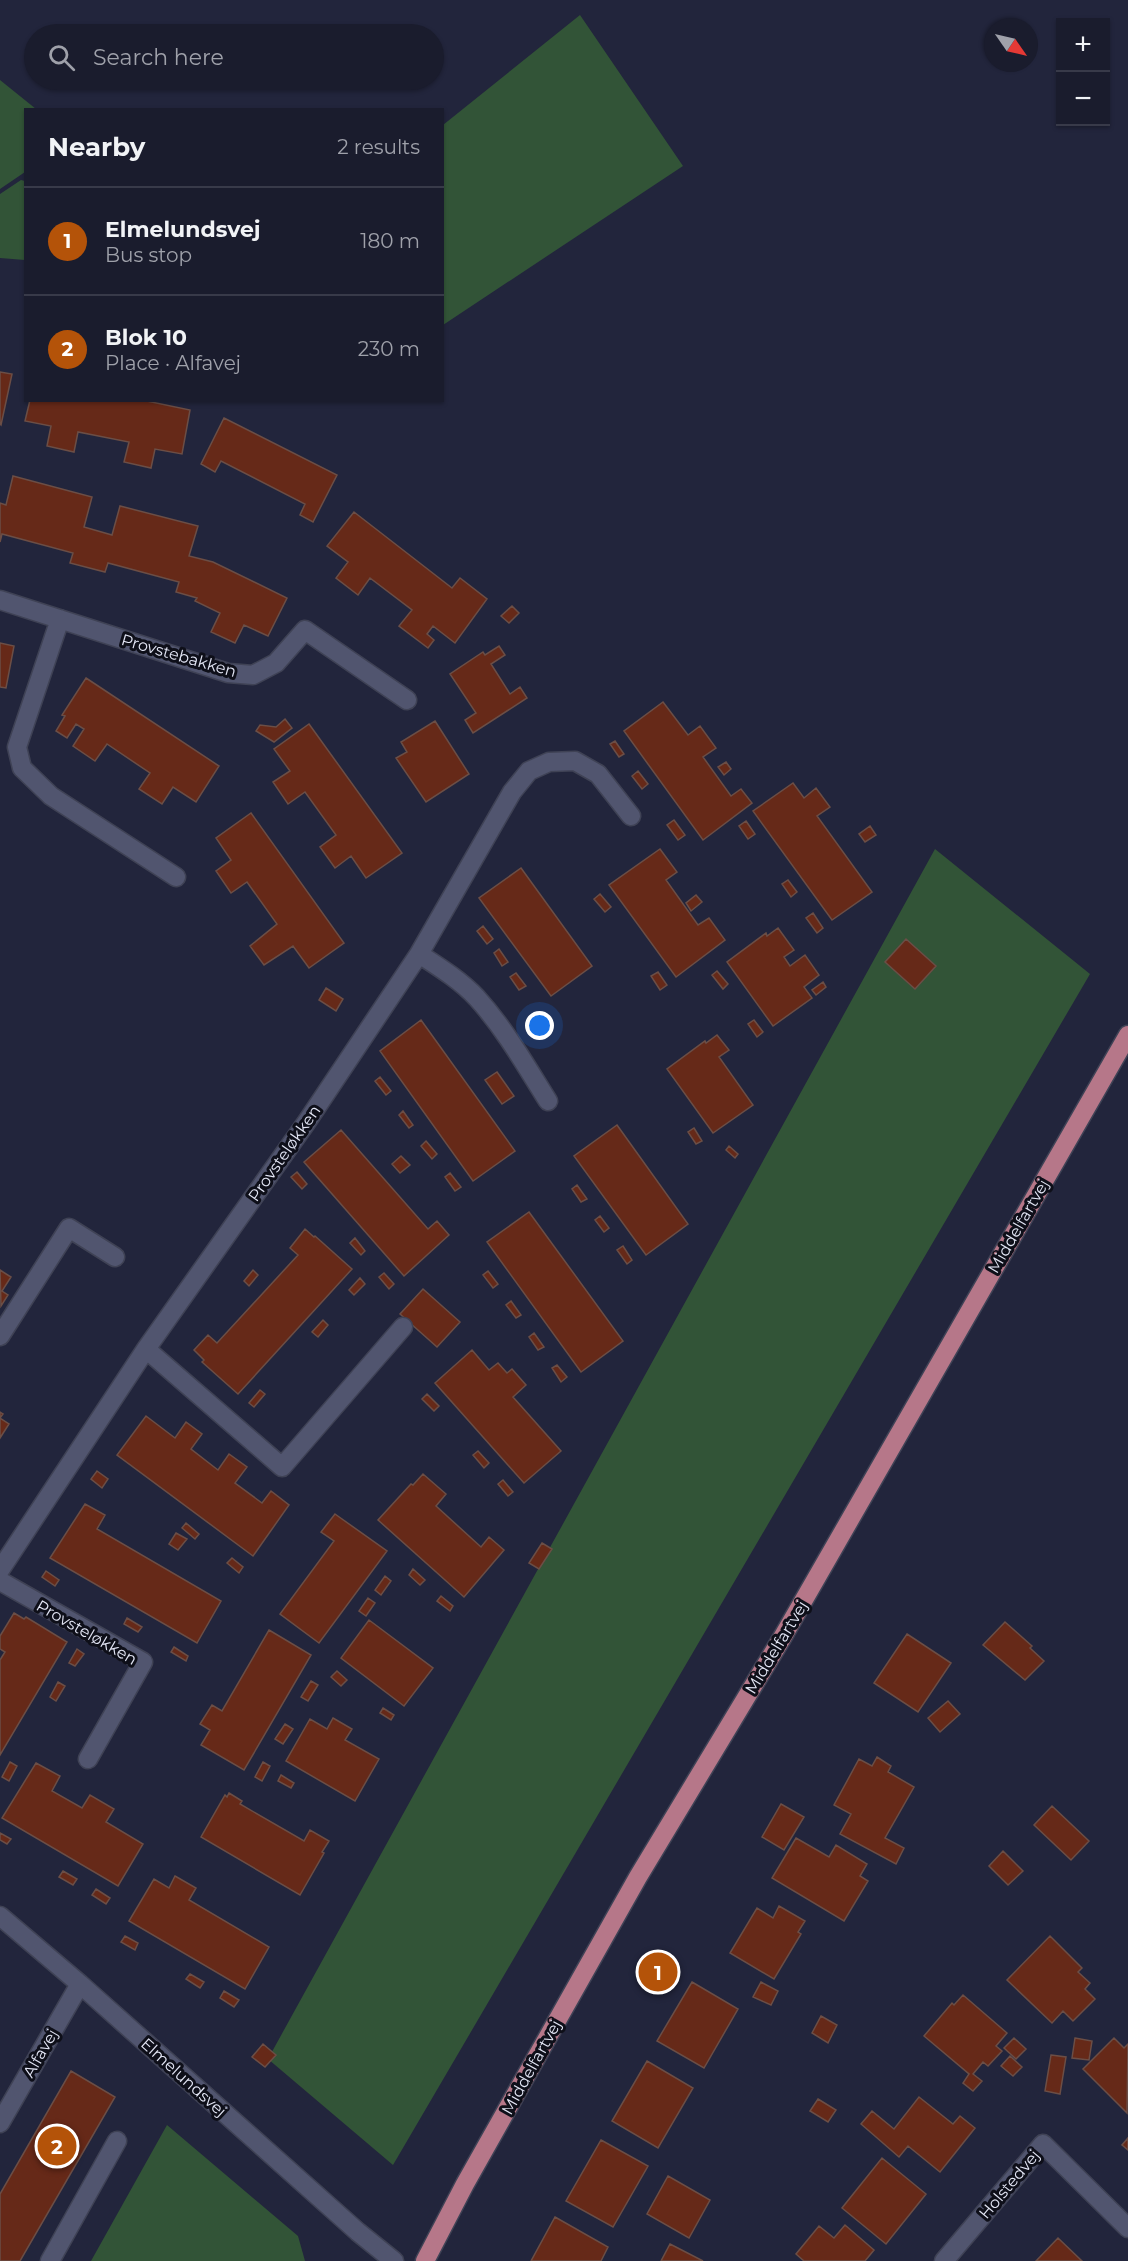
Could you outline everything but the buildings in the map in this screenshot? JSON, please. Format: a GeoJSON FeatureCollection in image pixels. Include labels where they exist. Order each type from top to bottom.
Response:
{"type":"FeatureCollection","features":[{"type":"Feature","properties":{"kind":"main road","name":"Middelfartvej"},"geometry":{"type":"LineString","coordinates":[[425,2261],[465,2184],[632,1887],[782,1638],[1128,1035]]}},
{"type":"Feature","properties":{"kind":"street","name":"Provstebakken"},"geometry":{"type":"LineString","coordinates":[[0,600],[228,673],[253,675],[276,663],[305,630],[407,700]]}},
{"type":"Feature","properties":{"kind":"street"},"geometry":{"type":"LineString","coordinates":[[60,619],[17,747],[22,768],[51,796],[176,877]]}},
{"type":"Feature","properties":{"kind":"street","name":"Provsteløkken"},"geometry":{"type":"LineString","coordinates":[[0,1570],[146,1349],[306,1123],[418,954],[512,792],[529,771],[549,762],[575,761],[598,774],[631,816]]}},
{"type":"Feature","properties":{"kind":"street"},"geometry":{"type":"LineString","coordinates":[[418,954],[453,977],[477,998],[498,1024],[548,1101]]}},
{"type":"Feature","properties":{"kind":"street"},"geometry":{"type":"LineString","coordinates":[[0,1335],[69,1228],[115,1257]]}},
{"type":"Feature","properties":{"kind":"street"},"geometry":{"type":"LineString","coordinates":[[146,1349],[282,1467],[404,1327]]}},
{"type":"Feature","properties":{"kind":"street","name":"Provsteløkken"},"geometry":{"type":"LineString","coordinates":[[0,1581],[143,1662],[88,1759]]}},
{"type":"Feature","properties":{"kind":"street","name":"Elmelundsvej"},"geometry":{"type":"LineString","coordinates":[[0,1916],[80,1984],[358,2232],[394,2261]]}},
{"type":"Feature","properties":{"kind":"street","name":"Alfavej"},"geometry":{"type":"LineString","coordinates":[[0,2123],[80,1984]]}},
{"type":"Feature","properties":{"kind":"street"},"geometry":{"type":"LineString","coordinates":[[50,2261],[117,2142]]}},
{"type":"Feature","properties":{"kind":"street","name":"Holstedvej"},"geometry":{"type":"LineString","coordinates":[[944,2261],[1043,2144],[1128,2228]]}},
{"type":"Feature","properties":{"kind":"green space"},"geometry":{"type":"Polygon","coordinates":[[[580,15],[683,166],[444,324],[444,124],[580,15]]]}},
{"type":"Feature","properties":{"kind":"green space"},"geometry":{"type":"Polygon","coordinates":[[[0,80],[35,108],[24,108],[24,173],[0,189],[0,80]]]}},
{"type":"Feature","properties":{"kind":"green space"},"geometry":{"type":"Polygon","coordinates":[[[21,180],[24,181],[24,260],[0,258],[0,194],[21,180]]]}},
{"type":"Feature","properties":{"kind":"green space"},"geometry":{"type":"Polygon","coordinates":[[[935,849],[1090,974],[393,2165],[268,2059],[935,849]]]}},
{"type":"Feature","properties":{"kind":"green space"},"geometry":{"type":"Polygon","coordinates":[[[167,2125],[298,2236],[305,2261],[91,2261],[167,2125]]]}},
{"type":"Feature","properties":{"kind":"place","name":"Elmelundsvej"},"geometry":{"type":"Point","coordinates":[658,1972]}},
{"type":"Feature","properties":{"kind":"place","name":"Blok 10"},"geometry":{"type":"Point","coordinates":[57,2146]}}]}
